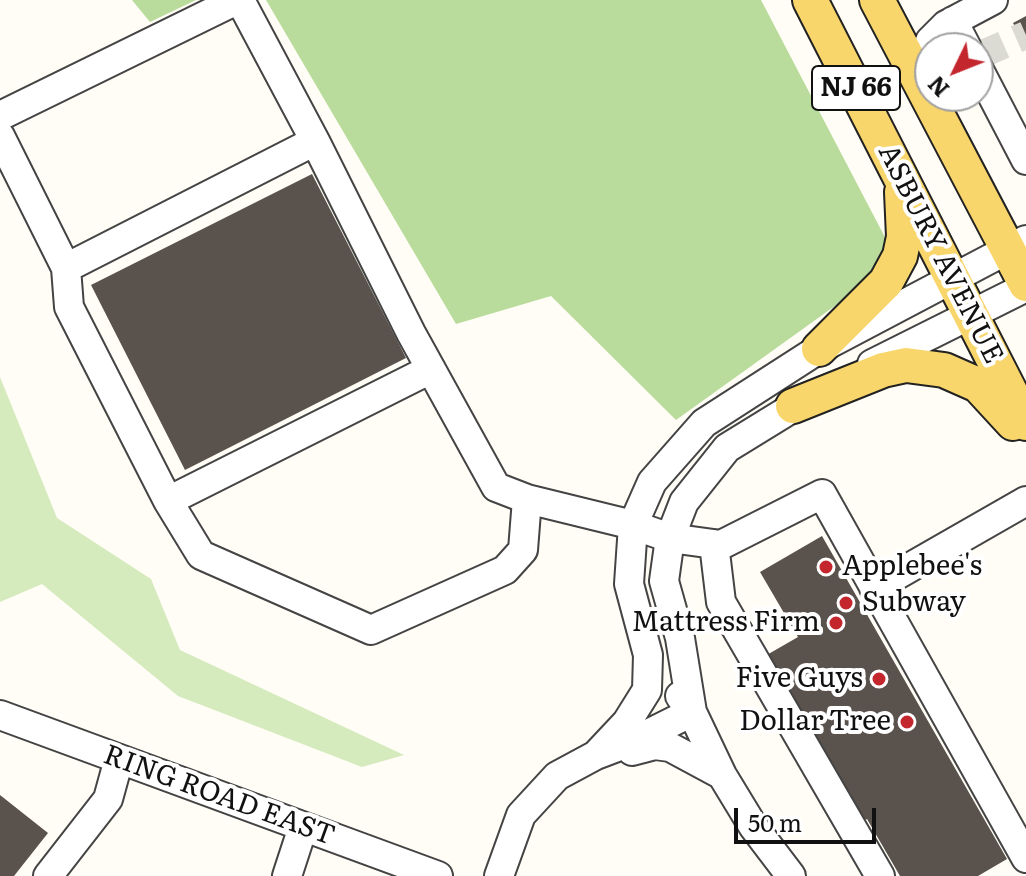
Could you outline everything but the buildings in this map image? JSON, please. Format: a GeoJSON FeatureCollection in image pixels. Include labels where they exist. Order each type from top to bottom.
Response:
{"type":"FeatureCollection","features":[{"type":"Feature","properties":{"kind":"main road","name":"ASBURY AVENUE"},"geometry":{"type":"LineString","coordinates":[[810,0],[1026,423]]}},
{"type":"Feature","properties":{"kind":"main road","name":"NJ 66"},"geometry":{"type":"LineString","coordinates":[[883,12],[914,70]]}},
{"type":"Feature","properties":{"kind":"main road","name":"NJ 66"},"geometry":{"type":"LineString","coordinates":[[938,112],[1017,245],[1026,286]]}},
{"type":"Feature","properties":{"kind":"main road"},"geometry":{"type":"LineString","coordinates":[[819,349],[886,282],[900,256],[904,237],[901,176]]}},
{"type":"Feature","properties":{"kind":"main road"},"geometry":{"type":"LineString","coordinates":[[793,406],[883,370],[906,365],[944,370],[978,385],[1007,415],[1026,441]]}},
{"type":"Feature","properties":{"kind":"street"},"geometry":{"type":"LineString","coordinates":[[0,116],[238,0],[496,487],[527,499],[633,525],[670,538],[721,545],[822,494],[1026,858]]}},
{"type":"Feature","properties":{"kind":"street"},"geometry":{"type":"LineString","coordinates":[[940,32],[950,23],[993,0]]}},
{"type":"Feature","properties":{"kind":"street"},"geometry":{"type":"LineString","coordinates":[[883,12],[926,28],[950,23]]}},
{"type":"Feature","properties":{"kind":"street"},"geometry":{"type":"LineString","coordinates":[[950,23],[956,32]]}},
{"type":"Feature","properties":{"kind":"street"},"geometry":{"type":"LineString","coordinates":[[994,99],[1026,160]]}},
{"type":"Feature","properties":{"kind":"street"},"geometry":{"type":"LineString","coordinates":[[0,136],[66,268],[69,307],[168,501],[201,555],[371,630],[505,570],[523,550],[527,499]]}},
{"type":"Feature","properties":{"kind":"street"},"geometry":{"type":"LineString","coordinates":[[66,268],[315,141]]}},
{"type":"Feature","properties":{"kind":"street"},"geometry":{"type":"LineString","coordinates":[[596,755],[627,722],[647,690],[648,655],[629,584],[633,525],[652,482],[704,423],[819,349],[1017,245]]}},
{"type":"Feature","properties":{"kind":"street"},"geometry":{"type":"LineString","coordinates":[[692,712],[680,638],[664,581],[670,538],[684,502],[704,473],[727,448],[793,406],[1026,286]]}},
{"type":"Feature","properties":{"kind":"street"},"geometry":{"type":"LineString","coordinates":[[168,501],[431,369]]}},
{"type":"Feature","properties":{"kind":"street"},"geometry":{"type":"LineString","coordinates":[[874,588],[1026,501]]}},
{"type":"Feature","properties":{"kind":"street"},"geometry":{"type":"LineString","coordinates":[[714,544],[721,602],[880,876]]}},
{"type":"Feature","properties":{"kind":"street"},"geometry":{"type":"LineString","coordinates":[[648,655],[692,712],[722,775],[753,826],[791,876]]}},
{"type":"Feature","properties":{"kind":"street"},"geometry":{"type":"LineString","coordinates":[[499,876],[521,815],[557,776],[692,712]]}},
{"type":"Feature","properties":{"kind":"street","name":"RING ROAD EAST"},"geometry":{"type":"LineString","coordinates":[[0,715],[438,876]]}},
{"type":"Feature","properties":{"kind":"street"},"geometry":{"type":"LineString","coordinates":[[596,755],[655,745],[670,747],[722,775]]}},
{"type":"Feature","properties":{"kind":"street"},"geometry":{"type":"LineString","coordinates":[[48,876],[108,799],[119,759]]}},
{"type":"Feature","properties":{"kind":"street"},"geometry":{"type":"LineString","coordinates":[[287,876],[303,827]]}},
{"type":"Feature","properties":{"kind":"green space"},"geometry":{"type":"Polygon","coordinates":[[[132,0],[196,0],[150,22],[132,0]]]}},
{"type":"Feature","properties":{"kind":"green space"},"geometry":{"type":"Polygon","coordinates":[[[266,0],[761,0],[889,245],[885,270],[676,420],[551,296],[456,324],[266,0]]]}},
{"type":"Feature","properties":{"kind":"green space"},"geometry":{"type":"Polygon","coordinates":[[[0,377],[57,518],[151,579],[180,650],[404,755],[362,767],[178,696],[42,584],[0,602],[0,377]]]}},
{"type":"Feature","properties":{"kind":"tunnel"},"geometry":{"type":"LineString","coordinates":[[994,49],[1026,35]]}},
{"type":"Feature","properties":{"kind":"place","name":"Applebee's"},"geometry":{"type":"Point","coordinates":[826,567]}},
{"type":"Feature","properties":{"kind":"place","name":"Subway"},"geometry":{"type":"Point","coordinates":[846,603]}},
{"type":"Feature","properties":{"kind":"place","name":"Mattress Firm"},"geometry":{"type":"Point","coordinates":[836,623]}},
{"type":"Feature","properties":{"kind":"place","name":"Five Guys"},"geometry":{"type":"Point","coordinates":[879,679]}},
{"type":"Feature","properties":{"kind":"place","name":"Dollar Tree"},"geometry":{"type":"Point","coordinates":[907,722]}}]}
